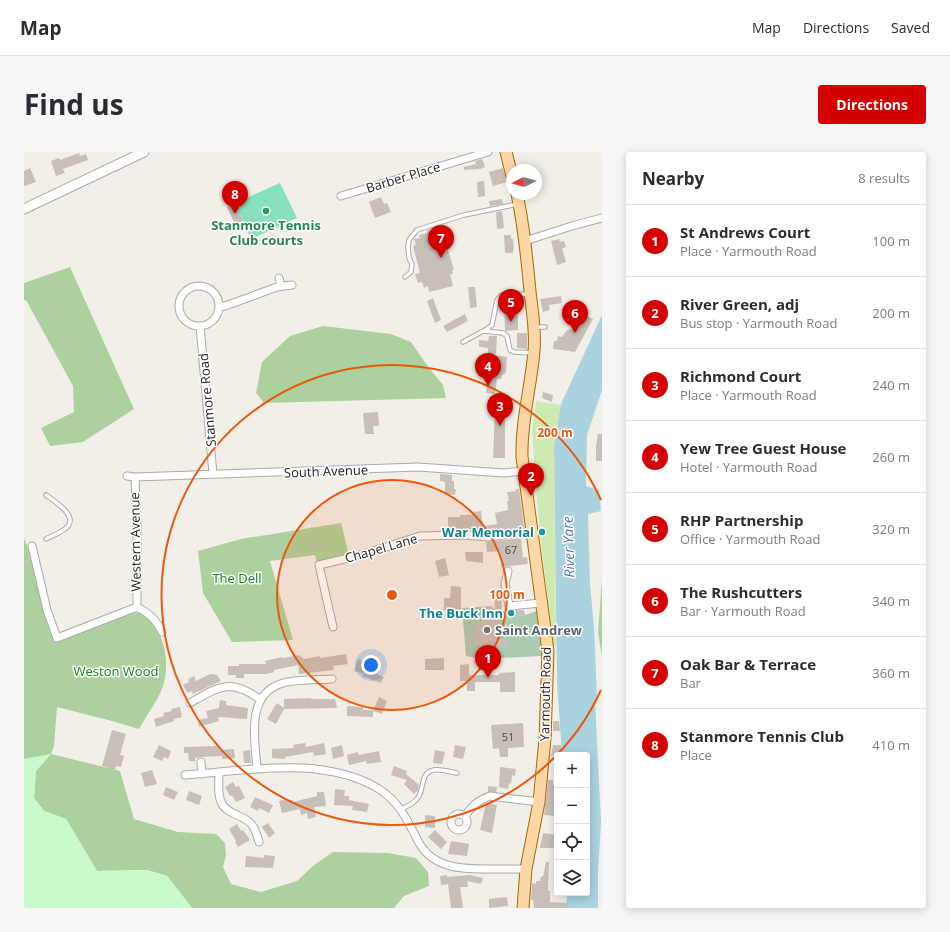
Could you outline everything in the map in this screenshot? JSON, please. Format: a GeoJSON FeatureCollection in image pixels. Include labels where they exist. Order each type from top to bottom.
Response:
{"type":"FeatureCollection","features":[{"type":"Feature","properties":{"kind":"main road"},"geometry":{"type":"LineString","coordinates":[[506,152],[509,164]]}},
{"type":"Feature","properties":{"kind":"main road","name":"Yarmouth Road"},"geometry":{"type":"LineString","coordinates":[[518,200],[525,242],[530,294],[540,327],[534,353],[522,430],[524,471],[548,652],[545,739],[531,857],[526,869],[523,908]]}},
{"type":"Feature","properties":{"kind":"street"},"geometry":{"type":"LineString","coordinates":[[24,208],[144,152]]}},
{"type":"Feature","properties":{"kind":"street","name":"Barber Place"},"geometry":{"type":"LineString","coordinates":[[341,196],[488,152]]}},
{"type":"Feature","properties":{"kind":"street"},"geometry":{"type":"LineString","coordinates":[[525,242],[575,225],[602,218]]}},
{"type":"Feature","properties":{"kind":"street"},"geometry":{"type":"LineString","coordinates":[[279,278],[281,286]]}},
{"type":"Feature","properties":{"kind":"street"},"geometry":{"type":"LineString","coordinates":[[219,307],[281,286],[292,285]]}},
{"type":"Feature","properties":{"kind":"street"},"geometry":{"type":"LineString","coordinates":[[200,286],[208,288],[213,292],[218,299],[219,307],[218,313],[213,320],[200,326],[188,322],[183,317],[180,309],[181,297],[186,291],[193,287],[200,286]]}},
{"type":"Feature","properties":{"kind":"street","name":"Stanmore Road"},"geometry":{"type":"LineString","coordinates":[[200,326],[212,474]]}},
{"type":"Feature","properties":{"kind":"street","name":"South Avenue"},"geometry":{"type":"LineString","coordinates":[[131,477],[418,467],[504,473],[524,471]]}},
{"type":"Feature","properties":{"kind":"street","name":"Western Avenue"},"geometry":{"type":"LineString","coordinates":[[131,477],[137,529],[137,607]]}},
{"type":"Feature","properties":{"kind":"street","name":"Chapel Lane"},"geometry":{"type":"LineString","coordinates":[[333,627],[319,565],[361,555],[420,536],[464,535],[488,537],[532,531]]}},
{"type":"Feature","properties":{"kind":"street","name":"Western Avenue"},"geometry":{"type":"LineString","coordinates":[[32,546],[47,610],[57,638],[137,607],[147,612],[160,626],[162,632]]}},
{"type":"Feature","properties":{"kind":"street"},"geometry":{"type":"LineString","coordinates":[[508,571],[505,584],[505,607],[541,603]]}},
{"type":"Feature","properties":{"kind":"street"},"geometry":{"type":"LineString","coordinates":[[257,769],[254,723],[256,710],[260,700],[275,686],[283,683],[332,678]]}},
{"type":"Feature","properties":{"kind":"street"},"geometry":{"type":"LineString","coordinates":[[190,703],[218,688],[227,686],[244,689],[260,700]]}},
{"type":"Feature","properties":{"kind":"street"},"geometry":{"type":"LineString","coordinates":[[201,762],[202,774]]}},
{"type":"Feature","properties":{"kind":"street"},"geometry":{"type":"LineString","coordinates":[[185,775],[257,769],[309,768],[342,774],[378,788],[395,801],[418,842],[427,853],[439,862],[462,869],[526,869]]}},
{"type":"Feature","properties":{"kind":"street"},"geometry":{"type":"LineString","coordinates":[[219,773],[219,796],[221,802],[225,808],[249,821],[259,842]]}},
{"type":"Feature","properties":{"kind":"street"},"geometry":{"type":"LineString","coordinates":[[465,816],[475,803],[490,796],[538,802]]}},
{"type":"Feature","properties":{"kind":"lane"},"geometry":{"type":"LineString","coordinates":[[405,278],[411,272],[412,264],[409,258],[409,240],[417,230],[464,215],[515,206],[518,200]]}},
{"type":"Feature","properties":{"kind":"lane"},"geometry":{"type":"LineString","coordinates":[[464,342],[492,325],[497,300],[502,295],[530,294]]}},
{"type":"Feature","properties":{"kind":"lane"},"geometry":{"type":"LineString","coordinates":[[484,331],[503,333],[507,336],[510,350],[514,352],[534,353]]}},
{"type":"Feature","properties":{"kind":"lane"},"geometry":{"type":"LineString","coordinates":[[46,495],[69,515],[70,521],[65,530],[46,539]]}},
{"type":"Feature","properties":{"kind":"lane"},"geometry":{"type":"LineString","coordinates":[[401,810],[414,802],[418,797],[424,777],[429,772],[438,770],[457,773]]}},
{"type":"Feature","properties":{"kind":"green space","name":"Stanmore Tennis Club courts"},"geometry":{"type":"Polygon","coordinates":[[[280,183],[297,218],[251,239],[235,203],[280,183]]]}},
{"type":"Feature","properties":{"kind":"green space"},"geometry":{"type":"Polygon","coordinates":[[[70,267],[134,409],[83,442],[50,446],[41,428],[74,412],[73,386],[26,300],[24,300],[24,283],[70,267]]]}},
{"type":"Feature","properties":{"kind":"green space"},"geometry":{"type":"Polygon","coordinates":[[[323,326],[391,334],[411,342],[443,385],[446,398],[264,403],[256,393],[262,362],[290,336],[323,326]]]}},
{"type":"Feature","properties":{"kind":"green space"},"geometry":{"type":"Polygon","coordinates":[[[536,401],[561,405],[554,445],[556,646],[552,646],[535,475],[532,429],[536,401]]]}},
{"type":"Feature","properties":{"kind":"green space","name":"The Dell"},"geometry":{"type":"Polygon","coordinates":[[[341,523],[349,555],[317,563],[315,555],[270,561],[293,640],[232,642],[203,593],[198,551],[241,539],[341,523]]]}},
{"type":"Feature","properties":{"kind":"green space","name":"Weston Wood"},"geometry":{"type":"Polygon","coordinates":[[[24,538],[53,641],[131,614],[141,612],[151,619],[156,626],[165,651],[166,669],[163,686],[139,729],[57,707],[54,746],[51,754],[120,771],[134,819],[178,832],[216,834],[225,843],[226,855],[223,867],[231,884],[261,892],[297,881],[314,865],[333,852],[388,853],[416,858],[428,872],[429,886],[404,896],[394,908],[192,908],[167,876],[147,870],[97,871],[66,819],[44,811],[34,798],[36,771],[50,755],[24,759],[24,538]]]}},
{"type":"Feature","properties":{"kind":"green space"},"geometry":{"type":"Polygon","coordinates":[[[602,579],[602,657],[598,632],[602,579]]]}},
{"type":"Feature","properties":{"kind":"green space"},"geometry":{"type":"Polygon","coordinates":[[[491,606],[498,612],[499,619],[525,615],[539,610],[542,656],[482,659],[466,656],[462,608],[491,606]]]}},
{"type":"Feature","properties":{"kind":"green space"},"geometry":{"type":"Polygon","coordinates":[[[51,754],[36,771],[34,798],[44,811],[66,819],[97,871],[147,870],[167,876],[192,908],[24,908],[24,759],[51,754]]]}},
{"type":"Feature","properties":{"kind":"water","name":"River Yare"},"geometry":{"type":"Polygon","coordinates":[[[602,315],[602,390],[587,435],[586,486],[599,490],[601,511],[588,514],[590,584],[594,627],[597,697],[595,700],[601,822],[598,908],[566,908],[567,896],[590,896],[590,752],[562,752],[557,682],[554,445],[561,404],[602,315]]]}},
{"type":"Feature","properties":{"kind":"building"},"geometry":{"type":"Polygon","coordinates":[[[79,153],[80,156],[86,154],[88,160],[63,169],[65,173],[56,176],[51,161],[59,158],[60,160],[79,153]]]}},
{"type":"Feature","properties":{"kind":"building"},"geometry":{"type":"Polygon","coordinates":[[[482,159],[485,167],[480,169],[464,170],[464,167],[476,164],[475,161],[482,159]]]}},
{"type":"Feature","properties":{"kind":"building"},"geometry":{"type":"Polygon","coordinates":[[[30,168],[36,182],[24,186],[24,171],[30,168]]]}},
{"type":"Feature","properties":{"kind":"building"},"geometry":{"type":"Polygon","coordinates":[[[503,168],[506,182],[493,186],[489,172],[503,168]]]}},
{"type":"Feature","properties":{"kind":"building"},"geometry":{"type":"Polygon","coordinates":[[[484,181],[485,196],[478,197],[477,182],[484,181]]]}},
{"type":"Feature","properties":{"kind":"building"},"geometry":{"type":"Polygon","coordinates":[[[381,197],[384,204],[387,203],[391,212],[375,218],[369,202],[381,197]]]}},
{"type":"Feature","properties":{"kind":"building"},"geometry":{"type":"Polygon","coordinates":[[[502,199],[503,204],[490,206],[489,201],[502,199]]]}},
{"type":"Feature","properties":{"kind":"building"},"geometry":{"type":"Polygon","coordinates":[[[235,203],[243,221],[235,224],[227,207],[235,203]]]}},
{"type":"Feature","properties":{"kind":"building"},"geometry":{"type":"Polygon","coordinates":[[[502,211],[504,228],[497,229],[496,212],[502,211]]]}},
{"type":"Feature","properties":{"kind":"building"},"geometry":{"type":"Polygon","coordinates":[[[440,227],[446,250],[448,250],[454,270],[452,270],[453,274],[450,274],[453,286],[429,292],[428,286],[424,288],[422,282],[418,283],[415,274],[420,273],[413,246],[416,245],[414,239],[420,238],[419,235],[427,233],[427,231],[440,227]]]}},
{"type":"Feature","properties":{"kind":"building"},"geometry":{"type":"Polygon","coordinates":[[[504,235],[511,235],[511,239],[513,239],[513,253],[505,253],[504,235]]]}},
{"type":"Feature","properties":{"kind":"building"},"geometry":{"type":"Polygon","coordinates":[[[559,239],[560,242],[564,241],[566,247],[562,248],[566,262],[557,265],[551,241],[559,239]]]}},
{"type":"Feature","properties":{"kind":"building"},"geometry":{"type":"Polygon","coordinates":[[[468,287],[475,287],[477,307],[470,308],[468,287]]]}},
{"type":"Feature","properties":{"kind":"building"},"geometry":{"type":"Polygon","coordinates":[[[561,296],[562,303],[549,305],[550,310],[543,312],[540,299],[561,296]]]}},
{"type":"Feature","properties":{"kind":"building"},"geometry":{"type":"Polygon","coordinates":[[[433,298],[441,320],[435,323],[427,301],[433,298]]]}},
{"type":"Feature","properties":{"kind":"building"},"geometry":{"type":"Polygon","coordinates":[[[518,300],[518,330],[505,331],[504,301],[518,300]]]}},
{"type":"Feature","properties":{"kind":"building"},"geometry":{"type":"Polygon","coordinates":[[[579,312],[593,319],[575,352],[553,349],[554,341],[557,341],[558,336],[562,337],[567,330],[573,329],[572,326],[575,326],[574,316],[580,315],[579,312]]]}},
{"type":"Feature","properties":{"kind":"building"},"geometry":{"type":"Polygon","coordinates":[[[465,314],[468,321],[447,332],[443,326],[465,314]]]}},
{"type":"Feature","properties":{"kind":"building"},"geometry":{"type":"Polygon","coordinates":[[[517,333],[527,333],[527,349],[517,348],[517,333]]]}},
{"type":"Feature","properties":{"kind":"building"},"geometry":{"type":"Polygon","coordinates":[[[489,336],[497,336],[496,354],[488,354],[488,348],[479,347],[479,340],[488,341],[489,336]]]}},
{"type":"Feature","properties":{"kind":"building"},"geometry":{"type":"Polygon","coordinates":[[[491,355],[507,357],[506,373],[502,375],[501,379],[497,379],[495,394],[486,393],[491,355]]]}},
{"type":"Feature","properties":{"kind":"building"},"geometry":{"type":"Polygon","coordinates":[[[543,392],[553,395],[552,402],[542,398],[543,392]]]}},
{"type":"Feature","properties":{"kind":"building"},"geometry":{"type":"Polygon","coordinates":[[[495,408],[505,408],[505,458],[493,458],[495,408]]]}},
{"type":"Feature","properties":{"kind":"building"},"geometry":{"type":"Polygon","coordinates":[[[378,412],[379,426],[373,426],[374,434],[365,434],[363,413],[378,412]]]}},
{"type":"Feature","properties":{"kind":"building"},"geometry":{"type":"Polygon","coordinates":[[[598,434],[602,434],[602,461],[596,461],[598,434]]]}},
{"type":"Feature","properties":{"kind":"building"},"geometry":{"type":"Polygon","coordinates":[[[440,474],[452,475],[454,489],[456,489],[455,495],[445,494],[445,482],[440,481],[440,474]]]}},
{"type":"Feature","properties":{"kind":"building"},"geometry":{"type":"Polygon","coordinates":[[[515,489],[519,489],[524,527],[488,532],[476,531],[475,529],[448,529],[448,517],[472,515],[472,512],[481,511],[483,526],[497,524],[495,513],[508,510],[507,501],[509,501],[507,492],[516,491],[515,489]]]}},
{"type":"Feature","properties":{"kind":"building"},"geometry":{"type":"Polygon","coordinates":[[[521,538],[523,558],[527,557],[528,564],[502,567],[500,551],[487,552],[486,542],[521,538]]]}},
{"type":"Feature","properties":{"kind":"building"},"geometry":{"type":"Polygon","coordinates":[[[465,552],[483,552],[483,563],[466,561],[465,552]]]}},
{"type":"Feature","properties":{"kind":"building"},"geometry":{"type":"Polygon","coordinates":[[[445,558],[449,575],[439,577],[435,561],[445,558]]]}},
{"type":"Feature","properties":{"kind":"building"},"geometry":{"type":"Polygon","coordinates":[[[451,586],[461,587],[461,610],[444,610],[444,598],[450,598],[451,586]]]}},
{"type":"Feature","properties":{"kind":"building","name":"Saint Andrew"},"geometry":{"type":"Polygon","coordinates":[[[494,593],[501,593],[502,611],[524,610],[525,615],[498,619],[499,640],[509,640],[509,646],[481,649],[481,646],[475,646],[474,634],[476,634],[476,624],[481,624],[481,614],[483,610],[495,609],[494,593]]]}},
{"type":"Feature","properties":{"kind":"building"},"geometry":{"type":"Polygon","coordinates":[[[346,654],[348,664],[333,666],[334,670],[299,674],[298,665],[274,670],[274,672],[266,674],[244,674],[244,678],[236,678],[236,675],[228,675],[228,666],[239,666],[239,664],[266,664],[265,661],[299,655],[304,659],[346,654]]]}},
{"type":"Feature","properties":{"kind":"building"},"geometry":{"type":"Polygon","coordinates":[[[444,658],[444,670],[425,670],[425,659],[444,658]]]}},
{"type":"Feature","properties":{"kind":"building"},"geometry":{"type":"Polygon","coordinates":[[[358,659],[372,664],[370,669],[384,677],[381,683],[362,676],[363,674],[354,671],[358,659]]]}},
{"type":"Feature","properties":{"kind":"building"},"geometry":{"type":"Polygon","coordinates":[[[469,664],[469,675],[499,675],[499,673],[515,672],[515,692],[500,692],[500,682],[475,682],[475,691],[467,691],[467,681],[460,681],[460,665],[469,664]]]}},
{"type":"Feature","properties":{"kind":"building"},"geometry":{"type":"Polygon","coordinates":[[[210,674],[217,675],[221,681],[193,694],[192,691],[187,693],[183,685],[189,682],[188,679],[194,676],[196,681],[210,674]]]}},
{"type":"Feature","properties":{"kind":"building"},"geometry":{"type":"Polygon","coordinates":[[[379,697],[387,701],[382,714],[373,711],[379,697]]]}},
{"type":"Feature","properties":{"kind":"building"},"geometry":{"type":"Polygon","coordinates":[[[284,699],[335,699],[337,708],[284,709],[276,724],[267,719],[277,703],[284,708],[284,699]]]}},
{"type":"Feature","properties":{"kind":"building"},"geometry":{"type":"Polygon","coordinates":[[[220,700],[226,701],[226,705],[248,708],[247,719],[218,717],[219,721],[199,727],[198,720],[208,718],[206,711],[219,708],[220,700]]]}},
{"type":"Feature","properties":{"kind":"building"},"geometry":{"type":"Polygon","coordinates":[[[347,706],[363,707],[363,710],[373,710],[373,717],[347,716],[347,706]]]}},
{"type":"Feature","properties":{"kind":"building"},"geometry":{"type":"Polygon","coordinates":[[[180,707],[182,717],[156,727],[154,719],[164,716],[163,713],[172,711],[171,709],[180,707]]]}},
{"type":"Feature","properties":{"kind":"building"},"geometry":{"type":"Polygon","coordinates":[[[553,721],[559,721],[560,731],[553,731],[553,721]]]}},
{"type":"Feature","properties":{"kind":"building"},"geometry":{"type":"Polygon","coordinates":[[[523,723],[524,747],[508,748],[508,757],[500,757],[499,748],[493,749],[491,725],[523,723]]]}},
{"type":"Feature","properties":{"kind":"building"},"geometry":{"type":"Polygon","coordinates":[[[112,730],[126,734],[120,755],[124,756],[121,767],[116,766],[115,770],[102,766],[112,730]]]}},
{"type":"Feature","properties":{"kind":"building"},"geometry":{"type":"Polygon","coordinates":[[[305,743],[306,747],[324,743],[326,754],[314,756],[313,752],[285,757],[285,759],[272,758],[272,749],[294,748],[293,745],[305,743]]]}},
{"type":"Feature","properties":{"kind":"building"},"geometry":{"type":"Polygon","coordinates":[[[159,745],[171,751],[168,759],[164,757],[162,761],[153,757],[159,745]]]}},
{"type":"Feature","properties":{"kind":"building"},"geometry":{"type":"Polygon","coordinates":[[[342,745],[344,756],[333,759],[331,748],[342,745]]]}},
{"type":"Feature","properties":{"kind":"building"},"geometry":{"type":"Polygon","coordinates":[[[455,745],[466,747],[463,759],[453,757],[455,745]]]}},
{"type":"Feature","properties":{"kind":"building"},"geometry":{"type":"Polygon","coordinates":[[[553,745],[561,745],[561,752],[554,752],[554,756],[551,757],[553,745]]]}},
{"type":"Feature","properties":{"kind":"building"},"geometry":{"type":"Polygon","coordinates":[[[219,746],[219,750],[234,749],[235,758],[222,759],[222,756],[201,757],[195,758],[195,761],[189,761],[188,753],[184,753],[184,747],[219,746]]]}},
{"type":"Feature","properties":{"kind":"building"},"geometry":{"type":"Polygon","coordinates":[[[250,750],[251,763],[244,763],[243,751],[250,750]]]}},
{"type":"Feature","properties":{"kind":"building"},"geometry":{"type":"Polygon","coordinates":[[[435,750],[445,752],[442,764],[433,763],[435,750]]]}},
{"type":"Feature","properties":{"kind":"building"},"geometry":{"type":"Polygon","coordinates":[[[379,751],[381,762],[367,764],[366,761],[349,765],[347,755],[358,752],[358,755],[379,751]]]}},
{"type":"Feature","properties":{"kind":"building"},"geometry":{"type":"Polygon","coordinates":[[[394,766],[407,771],[406,774],[419,785],[418,790],[414,794],[404,784],[407,780],[391,775],[394,766]]]}},
{"type":"Feature","properties":{"kind":"building"},"geometry":{"type":"Polygon","coordinates":[[[500,767],[516,769],[515,776],[512,775],[511,784],[509,783],[508,789],[499,787],[500,767]]]}},
{"type":"Feature","properties":{"kind":"building"},"geometry":{"type":"Polygon","coordinates":[[[152,770],[157,784],[145,787],[141,773],[152,770]]]}},
{"type":"Feature","properties":{"kind":"building"},"geometry":{"type":"Polygon","coordinates":[[[548,780],[553,780],[554,816],[544,815],[548,780]]]}},
{"type":"Feature","properties":{"kind":"building"},"geometry":{"type":"Polygon","coordinates":[[[233,782],[236,787],[239,786],[245,798],[236,802],[232,795],[230,796],[225,787],[233,782]]]}},
{"type":"Feature","properties":{"kind":"building"},"geometry":{"type":"Polygon","coordinates":[[[488,786],[497,787],[496,792],[488,792],[488,786]]]}},
{"type":"Feature","properties":{"kind":"building"},"geometry":{"type":"Polygon","coordinates":[[[166,787],[178,792],[174,800],[163,795],[166,787]]]}},
{"type":"Feature","properties":{"kind":"building"},"geometry":{"type":"Polygon","coordinates":[[[335,789],[345,790],[344,796],[349,796],[349,800],[369,804],[367,812],[352,810],[353,806],[334,805],[335,789]]]}},
{"type":"Feature","properties":{"kind":"building"},"geometry":{"type":"Polygon","coordinates":[[[189,791],[202,796],[199,805],[186,800],[189,791]]]}},
{"type":"Feature","properties":{"kind":"building"},"geometry":{"type":"Polygon","coordinates":[[[317,792],[324,792],[326,806],[314,807],[316,817],[308,819],[307,813],[301,815],[300,809],[282,813],[279,801],[286,799],[286,801],[293,800],[293,802],[317,796],[317,792]]]}},
{"type":"Feature","properties":{"kind":"building"},"geometry":{"type":"Polygon","coordinates":[[[255,797],[273,805],[269,813],[259,808],[258,811],[250,807],[255,797]]]}},
{"type":"Feature","properties":{"kind":"building"},"geometry":{"type":"Polygon","coordinates":[[[486,803],[497,805],[492,833],[480,830],[486,803]]]}},
{"type":"Feature","properties":{"kind":"building"},"geometry":{"type":"Polygon","coordinates":[[[425,815],[435,816],[435,828],[425,827],[425,815]]]}},
{"type":"Feature","properties":{"kind":"building"},"geometry":{"type":"Polygon","coordinates":[[[268,823],[275,833],[269,838],[262,827],[268,823]]]}},
{"type":"Feature","properties":{"kind":"building"},"geometry":{"type":"Polygon","coordinates":[[[237,824],[241,831],[243,830],[250,840],[238,847],[229,829],[237,824]]]}},
{"type":"Feature","properties":{"kind":"building"},"geometry":{"type":"Polygon","coordinates":[[[435,830],[447,842],[441,849],[428,837],[435,830]]]}},
{"type":"Feature","properties":{"kind":"building"},"geometry":{"type":"Polygon","coordinates":[[[543,833],[554,835],[554,848],[540,848],[543,833]]]}},
{"type":"Feature","properties":{"kind":"building"},"geometry":{"type":"Polygon","coordinates":[[[451,841],[469,844],[467,856],[448,854],[451,841]]]}},
{"type":"Feature","properties":{"kind":"building"},"geometry":{"type":"Polygon","coordinates":[[[264,855],[275,856],[273,868],[245,867],[246,856],[264,858],[264,855]]]}},
{"type":"Feature","properties":{"kind":"building"},"geometry":{"type":"Polygon","coordinates":[[[546,862],[549,862],[548,891],[550,891],[550,902],[568,903],[568,908],[534,908],[533,900],[531,900],[532,883],[536,884],[536,881],[540,881],[541,876],[543,877],[546,862]]]}},
{"type":"Feature","properties":{"kind":"building"},"geometry":{"type":"Polygon","coordinates":[[[447,875],[447,877],[470,875],[483,878],[481,884],[467,881],[468,887],[460,887],[463,908],[451,908],[448,884],[441,885],[440,876],[447,875]]]}},
{"type":"Feature","properties":{"kind":"building"},"geometry":{"type":"Polygon","coordinates":[[[507,897],[508,906],[489,908],[489,899],[507,897]]]}},
{"type":"Feature","properties":{"kind":"place","name":"Stanmore Tennis Club courts"},"geometry":{"type":"Point","coordinates":[266,211]}},
{"type":"Feature","properties":{"kind":"place","name":"Stanmore Tennis Club"},"geometry":{"type":"Point","coordinates":[235,214]}},
{"type":"Feature","properties":{"kind":"place","name":"Oak Bar & Terrace"},"geometry":{"type":"Point","coordinates":[441,258]}},
{"type":"Feature","properties":{"kind":"place","name":"RHP Partnership"},"geometry":{"type":"Point","coordinates":[511,322]}},
{"type":"Feature","properties":{"kind":"place","name":"The Rushcutters"},"geometry":{"type":"Point","coordinates":[575,333]}},
{"type":"Feature","properties":{"kind":"place","name":"Yew Tree Guest House"},"geometry":{"type":"Point","coordinates":[488,386]}},
{"type":"Feature","properties":{"kind":"place","name":"Richmond Court"},"geometry":{"type":"Point","coordinates":[500,426]}},
{"type":"Feature","properties":{"kind":"place","name":"River Green, adj"},"geometry":{"type":"Point","coordinates":[531,496]}},
{"type":"Feature","properties":{"kind":"place","name":"War Memorial"},"geometry":{"type":"Point","coordinates":[542,532]}},
{"type":"Feature","properties":{"kind":"place","name":"The Buck Inn"},"geometry":{"type":"Point","coordinates":[511,613]}},
{"type":"Feature","properties":{"kind":"place","name":"Saint Andrew"},"geometry":{"type":"Point","coordinates":[487,630]}},
{"type":"Feature","properties":{"kind":"place","name":"St Andrews Court"},"geometry":{"type":"Point","coordinates":[488,678]}}]}
